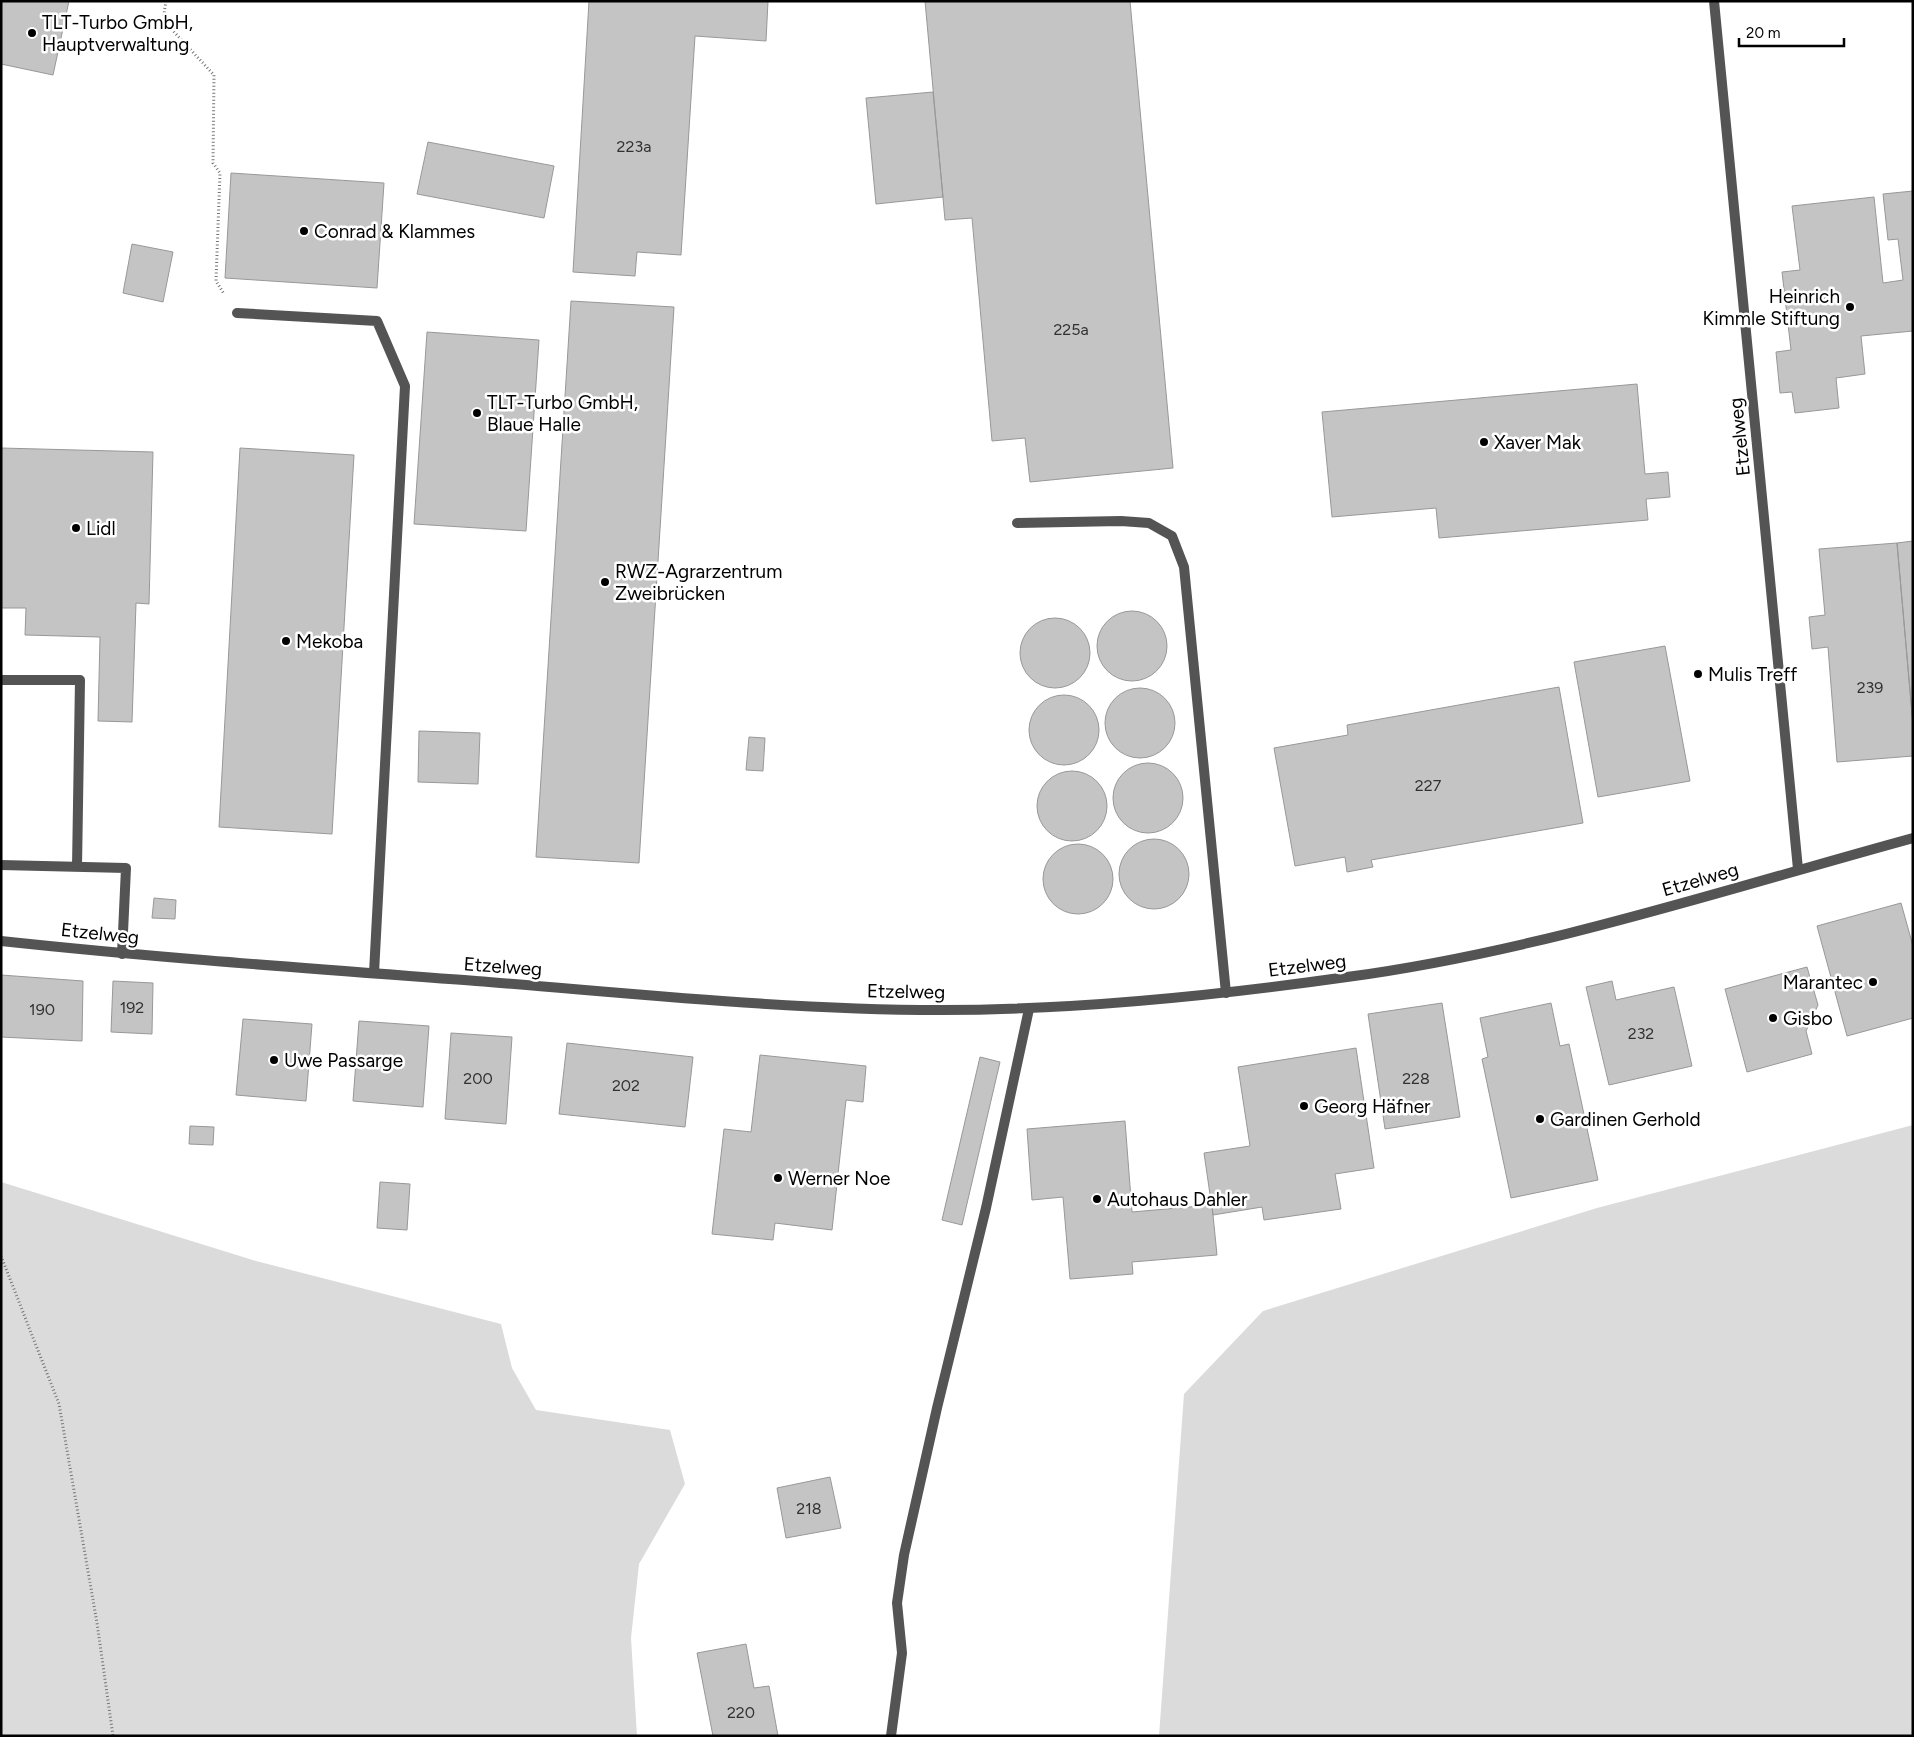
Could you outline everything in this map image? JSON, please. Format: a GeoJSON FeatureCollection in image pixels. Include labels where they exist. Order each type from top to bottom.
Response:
{"type":"FeatureCollection","features":[{"type":"Feature","properties":{"kind":"street","name":"Etzelweg"},"geometry":{"type":"LineString","coordinates":[[1714,1],[1798,869]]}},
{"type":"Feature","properties":{"kind":"street"},"geometry":{"type":"LineString","coordinates":[[238,313],[377,321],[405,386],[374,973]]}},
{"type":"Feature","properties":{"kind":"street"},"geometry":{"type":"LineString","coordinates":[[1016,523],[1140,522],[1149,523],[1172,536],[1184,567],[1226,993]]}},
{"type":"Feature","properties":{"kind":"street"},"geometry":{"type":"LineString","coordinates":[[1,680],[80,680],[77,867]]}},
{"type":"Feature","properties":{"kind":"street","name":"Etzelweg"},"geometry":{"type":"LineString","coordinates":[[1,941],[122,954],[802,1006],[938,1010],[1029,1009],[1122,1003],[1226,993],[1353,976],[1485,952],[1592,928],[1913,838]]}},
{"type":"Feature","properties":{"kind":"street"},"geometry":{"type":"LineString","coordinates":[[1,865],[126,868],[122,954]]}},
{"type":"Feature","properties":{"kind":"street"},"geometry":{"type":"LineString","coordinates":[[891,1736],[902,1653],[897,1603],[904,1555],[937,1408],[986,1208],[1029,1009]]}},
{"type":"Feature","properties":{"kind":"path"},"geometry":{"type":"LineString","coordinates":[[166,1],[163,20],[214,75],[212,163],[220,173],[216,281],[238,313]]}},
{"type":"Feature","properties":{"kind":"path"},"geometry":{"type":"LineString","coordinates":[[1,1256],[60,1404],[97,1623],[113,1736]]}},
{"type":"Feature","properties":{"kind":"shaded area"},"geometry":{"type":"Polygon","coordinates":[[[1913,1125],[1913,1736],[1159,1736],[1184,1394],[1263,1311],[1597,1208],[1913,1125]]]}},
{"type":"Feature","properties":{"kind":"shaded area"},"geometry":{"type":"Polygon","coordinates":[[[1,1182],[256,1261],[501,1324],[512,1368],[536,1410],[670,1430],[685,1484],[639,1564],[631,1638],[637,1736],[1,1736],[1,1182]]]}},
{"type":"Feature","properties":{"kind":"building","name":"TLT-Turbo GmbH, Hauptverwaltung"},"geometry":{"type":"Polygon","coordinates":[[[1,1],[69,1],[53,75],[1,64],[1,1]]]}},
{"type":"Feature","properties":{"kind":"building"},"geometry":{"type":"Polygon","coordinates":[[[589,1],[768,1],[766,41],[695,36],[681,255],[637,252],[635,276],[573,272],[589,1]]]}},
{"type":"Feature","properties":{"kind":"building"},"geometry":{"type":"Polygon","coordinates":[[[925,1],[1130,1],[1173,468],[1030,482],[1025,438],[992,441],[972,218],[945,220],[925,1]]]}},
{"type":"Feature","properties":{"kind":"building"},"geometry":{"type":"Polygon","coordinates":[[[933,92],[943,197],[876,204],[866,98],[933,92]]]}},
{"type":"Feature","properties":{"kind":"building"},"geometry":{"type":"Polygon","coordinates":[[[428,142],[554,166],[544,218],[417,194],[428,142]]]}},
{"type":"Feature","properties":{"kind":"building","name":"Conrad & Klammes"},"geometry":{"type":"Polygon","coordinates":[[[231,173],[384,183],[377,288],[225,278],[231,173]]]}},
{"type":"Feature","properties":{"kind":"building","name":"Heinrich Kimmle Stiftung"},"geometry":{"type":"Polygon","coordinates":[[[1913,191],[1913,331],[1861,336],[1865,374],[1836,378],[1839,408],[1795,413],[1792,392],[1780,393],[1776,352],[1791,350],[1782,272],[1800,270],[1792,206],[1874,197],[1883,283],[1903,280],[1898,239],[1888,240],[1883,194],[1913,191]]]}},
{"type":"Feature","properties":{"kind":"building"},"geometry":{"type":"Polygon","coordinates":[[[132,244],[173,252],[163,302],[123,293],[132,244]]]}},
{"type":"Feature","properties":{"kind":"building","name":"RWZ-Agrarzentrum Zweibrücken"},"geometry":{"type":"Polygon","coordinates":[[[571,301],[674,307],[639,863],[536,857],[571,301]]]}},
{"type":"Feature","properties":{"kind":"building","name":"TLT-Turbo GmbH, Blaue Halle"},"geometry":{"type":"Polygon","coordinates":[[[427,332],[539,340],[526,531],[414,524],[427,332]]]}},
{"type":"Feature","properties":{"kind":"building","name":"Xaver Mak"},"geometry":{"type":"Polygon","coordinates":[[[1637,384],[1645,474],[1668,472],[1670,497],[1646,499],[1648,520],[1439,538],[1436,508],[1332,517],[1322,412],[1637,384]]]}},
{"type":"Feature","properties":{"kind":"building","name":"Lidl"},"geometry":{"type":"Polygon","coordinates":[[[1,448],[153,452],[149,604],[136,603],[132,722],[98,721],[100,637],[25,635],[26,608],[1,608],[1,448]]]}},
{"type":"Feature","properties":{"kind":"building","name":"Mekoba"},"geometry":{"type":"Polygon","coordinates":[[[240,448],[354,455],[332,834],[219,827],[240,448]]]}},
{"type":"Feature","properties":{"kind":"building"},"geometry":{"type":"Polygon","coordinates":[[[1913,541],[1913,725],[1897,543],[1913,541]]]}},
{"type":"Feature","properties":{"kind":"building"},"geometry":{"type":"Polygon","coordinates":[[[1897,543],[1913,725],[1913,756],[1837,762],[1828,647],[1812,649],[1809,617],[1825,615],[1819,549],[1897,543]]]}},
{"type":"Feature","properties":{"kind":"building"},"geometry":{"type":"Polygon","coordinates":[[[1132,611],[1145,614],[1157,621],[1164,633],[1167,646],[1164,659],[1157,671],[1145,678],[1132,681],[1119,678],[1107,671],[1100,659],[1097,646],[1100,633],[1107,621],[1119,614],[1132,611]]]}},
{"type":"Feature","properties":{"kind":"building"},"geometry":{"type":"Polygon","coordinates":[[[1055,618],[1068,621],[1080,628],[1087,640],[1090,653],[1087,666],[1080,678],[1068,685],[1055,688],[1042,685],[1030,678],[1023,666],[1020,653],[1023,640],[1030,628],[1042,621],[1055,618]]]}},
{"type":"Feature","properties":{"kind":"building"},"geometry":{"type":"Polygon","coordinates":[[[1665,646],[1690,781],[1598,797],[1574,662],[1665,646]]]}},
{"type":"Feature","properties":{"kind":"building"},"geometry":{"type":"Polygon","coordinates":[[[1559,687],[1583,823],[1371,860],[1373,867],[1347,872],[1345,857],[1295,866],[1274,748],[1348,735],[1347,725],[1559,687]]]}},
{"type":"Feature","properties":{"kind":"building"},"geometry":{"type":"Polygon","coordinates":[[[1140,688],[1153,691],[1165,698],[1172,710],[1175,723],[1172,736],[1165,748],[1153,755],[1140,758],[1127,755],[1115,748],[1108,736],[1105,723],[1108,710],[1115,698],[1127,691],[1140,688]]]}},
{"type":"Feature","properties":{"kind":"building"},"geometry":{"type":"Polygon","coordinates":[[[1064,695],[1077,698],[1089,705],[1096,717],[1099,730],[1096,743],[1089,755],[1077,762],[1064,765],[1051,762],[1039,755],[1032,743],[1029,730],[1032,717],[1039,705],[1051,698],[1064,695]]]}},
{"type":"Feature","properties":{"kind":"building"},"geometry":{"type":"Polygon","coordinates":[[[419,731],[480,733],[478,784],[418,782],[419,731]]]}},
{"type":"Feature","properties":{"kind":"building"},"geometry":{"type":"Polygon","coordinates":[[[749,737],[765,738],[763,771],[746,770],[749,737]]]}},
{"type":"Feature","properties":{"kind":"building"},"geometry":{"type":"Polygon","coordinates":[[[1148,763],[1161,766],[1173,773],[1180,785],[1183,798],[1180,811],[1173,823],[1161,830],[1148,833],[1135,830],[1123,823],[1116,811],[1113,798],[1116,785],[1123,773],[1135,766],[1148,763]]]}},
{"type":"Feature","properties":{"kind":"building"},"geometry":{"type":"Polygon","coordinates":[[[1072,771],[1085,774],[1097,781],[1104,793],[1107,806],[1104,819],[1097,831],[1085,838],[1072,841],[1059,838],[1047,831],[1040,819],[1037,806],[1040,793],[1047,781],[1059,774],[1072,771]]]}},
{"type":"Feature","properties":{"kind":"building"},"geometry":{"type":"Polygon","coordinates":[[[1154,839],[1167,842],[1179,849],[1186,861],[1189,874],[1186,887],[1179,899],[1167,906],[1154,909],[1141,906],[1129,899],[1122,887],[1119,874],[1122,861],[1129,849],[1141,842],[1154,839]]]}},
{"type":"Feature","properties":{"kind":"building"},"geometry":{"type":"Polygon","coordinates":[[[1078,844],[1091,847],[1103,854],[1110,866],[1113,879],[1110,892],[1103,904],[1091,911],[1078,914],[1065,911],[1053,904],[1046,892],[1043,879],[1046,866],[1053,854],[1065,847],[1078,844]]]}},
{"type":"Feature","properties":{"kind":"building"},"geometry":{"type":"Polygon","coordinates":[[[154,898],[176,900],[175,919],[152,918],[154,898]]]}},
{"type":"Feature","properties":{"kind":"building","name":"Marantec"},"geometry":{"type":"Polygon","coordinates":[[[1901,903],[1913,946],[1913,1018],[1847,1036],[1817,926],[1901,903]]]}},
{"type":"Feature","properties":{"kind":"building","name":"Gisbo"},"geometry":{"type":"Polygon","coordinates":[[[1807,967],[1818,1005],[1806,1031],[1812,1054],[1747,1072],[1725,989],[1807,967]]]}},
{"type":"Feature","properties":{"kind":"building"},"geometry":{"type":"Polygon","coordinates":[[[1,975],[83,981],[82,1041],[1,1037],[1,975]]]}},
{"type":"Feature","properties":{"kind":"building"},"geometry":{"type":"Polygon","coordinates":[[[113,981],[153,983],[152,1034],[111,1032],[113,981]]]}},
{"type":"Feature","properties":{"kind":"building"},"geometry":{"type":"Polygon","coordinates":[[[1612,981],[1616,1000],[1674,987],[1692,1066],[1609,1085],[1586,987],[1612,981]]]}},
{"type":"Feature","properties":{"kind":"building"},"geometry":{"type":"Polygon","coordinates":[[[1442,1003],[1460,1117],[1385,1129],[1368,1014],[1442,1003]]]}},
{"type":"Feature","properties":{"kind":"building","name":"Gardinen Gerhold"},"geometry":{"type":"Polygon","coordinates":[[[1551,1003],[1560,1046],[1569,1044],[1598,1180],[1511,1198],[1482,1059],[1488,1057],[1480,1018],[1551,1003]]]}},
{"type":"Feature","properties":{"kind":"building","name":"Uwe Passarge"},"geometry":{"type":"Polygon","coordinates":[[[243,1019],[312,1024],[306,1101],[236,1095],[243,1019]]]}},
{"type":"Feature","properties":{"kind":"building"},"geometry":{"type":"Polygon","coordinates":[[[359,1021],[429,1026],[423,1107],[353,1101],[359,1021]]]}},
{"type":"Feature","properties":{"kind":"building"},"geometry":{"type":"Polygon","coordinates":[[[451,1033],[512,1037],[506,1124],[445,1119],[451,1033]]]}},
{"type":"Feature","properties":{"kind":"building"},"geometry":{"type":"Polygon","coordinates":[[[567,1043],[693,1057],[685,1127],[559,1114],[567,1043]]]}},
{"type":"Feature","properties":{"kind":"building","name":"Georg Häfner"},"geometry":{"type":"Polygon","coordinates":[[[1356,1048],[1374,1168],[1335,1174],[1341,1209],[1264,1220],[1262,1207],[1213,1215],[1204,1153],[1250,1146],[1238,1067],[1356,1048]]]}},
{"type":"Feature","properties":{"kind":"building","name":"Werner Noe"},"geometry":{"type":"Polygon","coordinates":[[[760,1055],[866,1066],[863,1102],[846,1100],[832,1230],[775,1223],[773,1240],[712,1234],[724,1129],[751,1132],[760,1055]]]}},
{"type":"Feature","properties":{"kind":"building"},"geometry":{"type":"Polygon","coordinates":[[[980,1057],[1000,1062],[962,1225],[942,1220],[980,1057]]]}},
{"type":"Feature","properties":{"kind":"building","name":"Autohaus Dahler"},"geometry":{"type":"Polygon","coordinates":[[[1125,1121],[1132,1212],[1212,1205],[1217,1255],[1132,1262],[1133,1274],[1070,1279],[1063,1197],[1032,1200],[1027,1129],[1125,1121]]]}},
{"type":"Feature","properties":{"kind":"building"},"geometry":{"type":"Polygon","coordinates":[[[190,1126],[214,1127],[213,1145],[189,1144],[190,1126]]]}},
{"type":"Feature","properties":{"kind":"building"},"geometry":{"type":"Polygon","coordinates":[[[380,1182],[410,1184],[407,1230],[377,1228],[380,1182]]]}},
{"type":"Feature","properties":{"kind":"building"},"geometry":{"type":"Polygon","coordinates":[[[830,1477],[841,1528],[786,1538],[777,1488],[830,1477]]]}},
{"type":"Feature","properties":{"kind":"building"},"geometry":{"type":"Polygon","coordinates":[[[746,1644],[754,1688],[769,1686],[778,1736],[713,1736],[697,1653],[746,1644]]]}},
{"type":"Feature","properties":{"kind":"place","name":"TLT-Turbo GmbH, Hauptverwaltung"},"geometry":{"type":"Point","coordinates":[32,33]}},
{"type":"Feature","properties":{"kind":"place","name":"Conrad & Klammes"},"geometry":{"type":"Point","coordinates":[304,231]}},
{"type":"Feature","properties":{"kind":"place","name":"Heinrich Kimmle Stiftung"},"geometry":{"type":"Point","coordinates":[1850,307]}},
{"type":"Feature","properties":{"kind":"place","name":"TLT-Turbo GmbH, Blaue Halle"},"geometry":{"type":"Point","coordinates":[477,413]}},
{"type":"Feature","properties":{"kind":"place","name":"Xaver Mak"},"geometry":{"type":"Point","coordinates":[1484,442]}},
{"type":"Feature","properties":{"kind":"place","name":"Lidl"},"geometry":{"type":"Point","coordinates":[76,528]}},
{"type":"Feature","properties":{"kind":"place","name":"RWZ-Agrarzentrum Zweibrücken"},"geometry":{"type":"Point","coordinates":[605,582]}},
{"type":"Feature","properties":{"kind":"place","name":"Mekoba"},"geometry":{"type":"Point","coordinates":[286,641]}},
{"type":"Feature","properties":{"kind":"place","name":"Mulis Treff"},"geometry":{"type":"Point","coordinates":[1698,674]}},
{"type":"Feature","properties":{"kind":"place","name":"Marantec"},"geometry":{"type":"Point","coordinates":[1873,982]}},
{"type":"Feature","properties":{"kind":"place","name":"Gisbo"},"geometry":{"type":"Point","coordinates":[1773,1018]}},
{"type":"Feature","properties":{"kind":"place","name":"Uwe Passarge"},"geometry":{"type":"Point","coordinates":[274,1060]}},
{"type":"Feature","properties":{"kind":"place","name":"Georg Häfner"},"geometry":{"type":"Point","coordinates":[1304,1106]}},
{"type":"Feature","properties":{"kind":"place","name":"Gardinen Gerhold"},"geometry":{"type":"Point","coordinates":[1540,1119]}},
{"type":"Feature","properties":{"kind":"place","name":"Werner Noe"},"geometry":{"type":"Point","coordinates":[778,1178]}},
{"type":"Feature","properties":{"kind":"place","name":"Autohaus Dahler"},"geometry":{"type":"Point","coordinates":[1097,1199]}}]}
